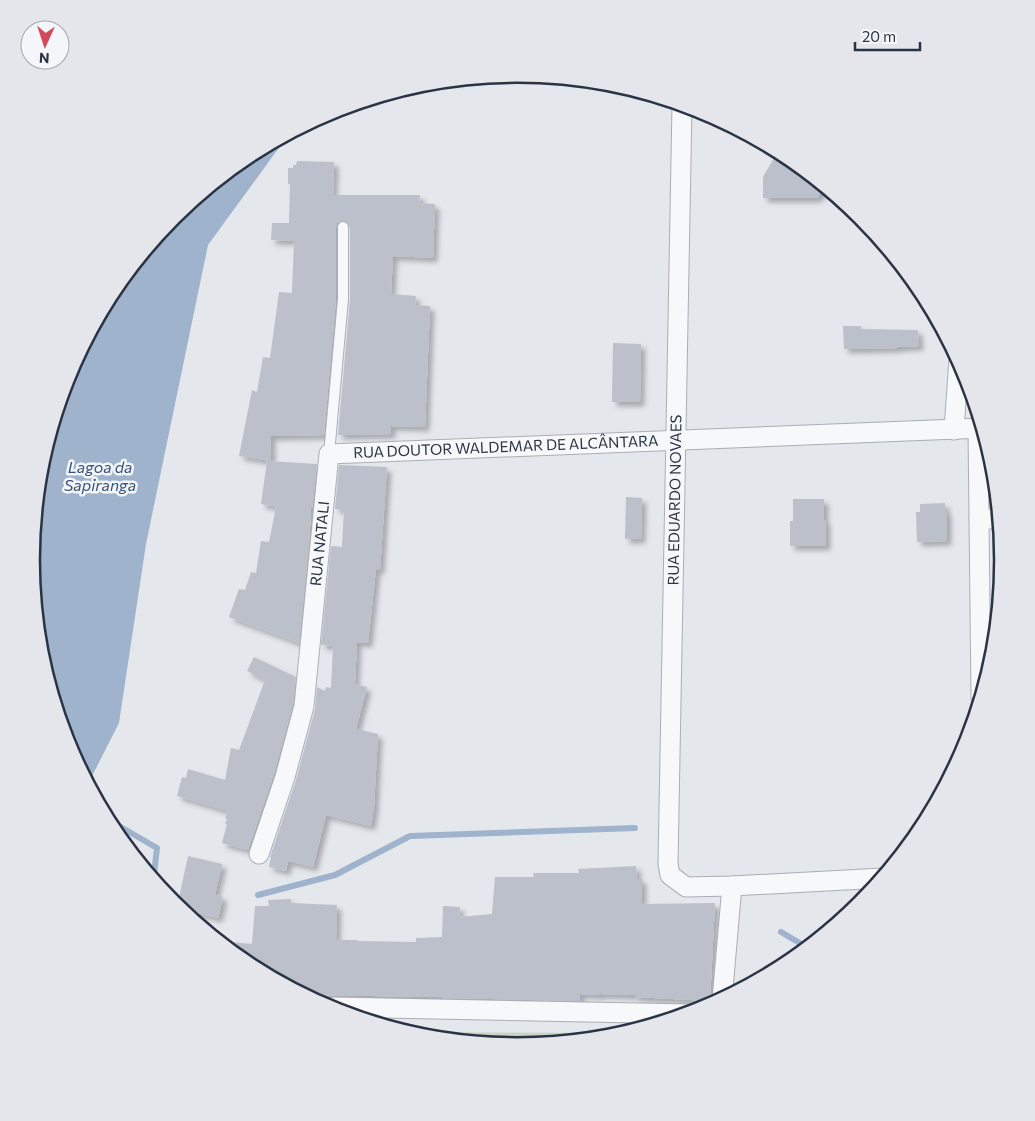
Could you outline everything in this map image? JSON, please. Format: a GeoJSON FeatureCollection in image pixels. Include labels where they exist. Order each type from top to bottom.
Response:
{"type":"FeatureCollection","features":[{"type":"Feature","properties":{"kind":"street","name":"RUA EDUARDO NOVAES"},"geometry":{"type":"LineString","coordinates":[[682,112],[668,864],[670,875],[686,887],[732,886]]}},
{"type":"Feature","properties":{"kind":"street"},"geometry":{"type":"LineString","coordinates":[[954,430],[957,374]]}},
{"type":"Feature","properties":{"kind":"street","name":"RUA DOUTOR WALDEMAR DE ALCÂNTARA"},"geometry":{"type":"LineString","coordinates":[[329,454],[976,428]]}},
{"type":"Feature","properties":{"kind":"street"},"geometry":{"type":"LineString","coordinates":[[980,441],[982,673]]}},
{"type":"Feature","properties":{"kind":"street","name":"RUA NATALI"},"geometry":{"type":"LineString","coordinates":[[258,854],[285,777],[308,685],[308,658],[329,454]]}},
{"type":"Feature","properties":{"kind":"street"},"geometry":{"type":"LineString","coordinates":[[979,519],[993,519]]}},
{"type":"Feature","properties":{"kind":"street"},"geometry":{"type":"LineString","coordinates":[[723,992],[732,886],[874,878]]}},
{"type":"Feature","properties":{"kind":"street"},"geometry":{"type":"LineString","coordinates":[[349,1007],[669,1014]]}},
{"type":"Feature","properties":{"kind":"lane","name":"RUA NATALI"},"geometry":{"type":"LineString","coordinates":[[329,454],[343,300],[343,227]]}},
{"type":"Feature","properties":{"kind":"green space"},"geometry":{"type":"Polygon","coordinates":[[[444,1032],[587,1033],[518,1038],[486,1037],[444,1032]]]}},
{"type":"Feature","properties":{"kind":"water","name":"Lagoa da Sapiranga"},"geometry":{"type":"Polygon","coordinates":[[[280,147],[208,245],[146,544],[119,723],[92,777],[65,714],[49,654],[44,623],[41,592],[41,529],[49,467],[56,437],[65,407],[89,349],[120,295],[139,270],[158,246],[203,201],[252,163],[280,147]]]}},
{"type":"Feature","properties":{"kind":"building"},"geometry":{"type":"Polygon","coordinates":[[[774,158],[821,192],[817,198],[763,198],[763,177],[774,158]]]}},
{"type":"Feature","properties":{"kind":"building"},"geometry":{"type":"Polygon","coordinates":[[[297,161],[334,162],[333,195],[420,195],[419,203],[435,204],[433,258],[393,256],[391,294],[416,296],[415,305],[430,306],[425,427],[391,426],[391,434],[338,435],[350,299],[350,227],[347,221],[343,220],[337,223],[336,227],[336,299],[324,435],[271,436],[271,461],[239,456],[252,390],[257,392],[263,357],[270,358],[279,292],[292,293],[294,241],[271,240],[272,223],[289,223],[290,184],[288,184],[288,168],[293,168],[297,161]]]}},
{"type":"Feature","properties":{"kind":"building"},"geometry":{"type":"Polygon","coordinates":[[[843,326],[861,326],[861,329],[918,330],[919,346],[844,349],[843,326]]]}},
{"type":"Feature","properties":{"kind":"building"},"geometry":{"type":"Polygon","coordinates":[[[613,343],[641,344],[640,402],[612,402],[613,343]]]}},
{"type":"Feature","properties":{"kind":"building"},"geometry":{"type":"Polygon","coordinates":[[[267,461],[317,464],[311,508],[299,643],[229,617],[239,589],[245,590],[251,572],[256,573],[261,541],[269,542],[276,507],[261,504],[267,461]]]}},
{"type":"Feature","properties":{"kind":"building"},"geometry":{"type":"Polygon","coordinates":[[[339,465],[387,467],[380,570],[376,569],[368,643],[357,642],[355,684],[367,687],[356,729],[378,734],[374,807],[371,826],[326,815],[313,867],[288,861],[286,871],[269,867],[270,857],[296,780],[315,709],[317,687],[325,691],[326,687],[331,688],[333,646],[321,645],[331,546],[342,547],[344,510],[335,509],[339,465]]]}},
{"type":"Feature","properties":{"kind":"building"},"geometry":{"type":"Polygon","coordinates":[[[626,497],[642,498],[641,539],[625,539],[626,497]]]}},
{"type":"Feature","properties":{"kind":"building"},"geometry":{"type":"Polygon","coordinates":[[[793,499],[824,499],[826,546],[790,546],[790,521],[793,521],[793,499]]]}},
{"type":"Feature","properties":{"kind":"building"},"geometry":{"type":"Polygon","coordinates":[[[945,503],[945,511],[947,511],[947,541],[917,542],[916,512],[920,512],[920,504],[945,503]]]}},
{"type":"Feature","properties":{"kind":"building"},"geometry":{"type":"Polygon","coordinates":[[[254,657],[296,677],[293,704],[274,774],[248,850],[222,843],[227,824],[225,824],[227,819],[225,818],[228,811],[177,796],[182,777],[186,778],[188,769],[225,780],[231,748],[239,750],[265,680],[247,671],[254,657]]]}},
{"type":"Feature","properties":{"kind":"building"},"geometry":{"type":"Polygon","coordinates":[[[188,856],[222,864],[215,895],[223,897],[218,918],[195,913],[179,897],[188,856]]]}},
{"type":"Feature","properties":{"kind":"building"},"geometry":{"type":"Polygon","coordinates":[[[636,866],[637,879],[642,879],[642,904],[715,903],[710,997],[703,1001],[635,997],[635,995],[580,994],[580,1001],[320,995],[252,958],[231,942],[252,944],[255,906],[269,906],[268,900],[291,899],[291,903],[337,905],[336,940],[416,942],[416,938],[442,937],[443,906],[460,907],[459,917],[492,914],[495,877],[534,877],[533,873],[579,873],[578,869],[636,866]]]}},
{"type":"Feature","properties":{"kind":"waterway"},"geometry":{"type":"LineString","coordinates":[[121,827],[157,848],[154,870]]}},
{"type":"Feature","properties":{"kind":"waterway"},"geometry":{"type":"LineString","coordinates":[[258,895],[335,875],[410,836],[635,828]]}},
{"type":"Feature","properties":{"kind":"waterway"},"geometry":{"type":"LineString","coordinates":[[781,932],[801,944]]}}]}
